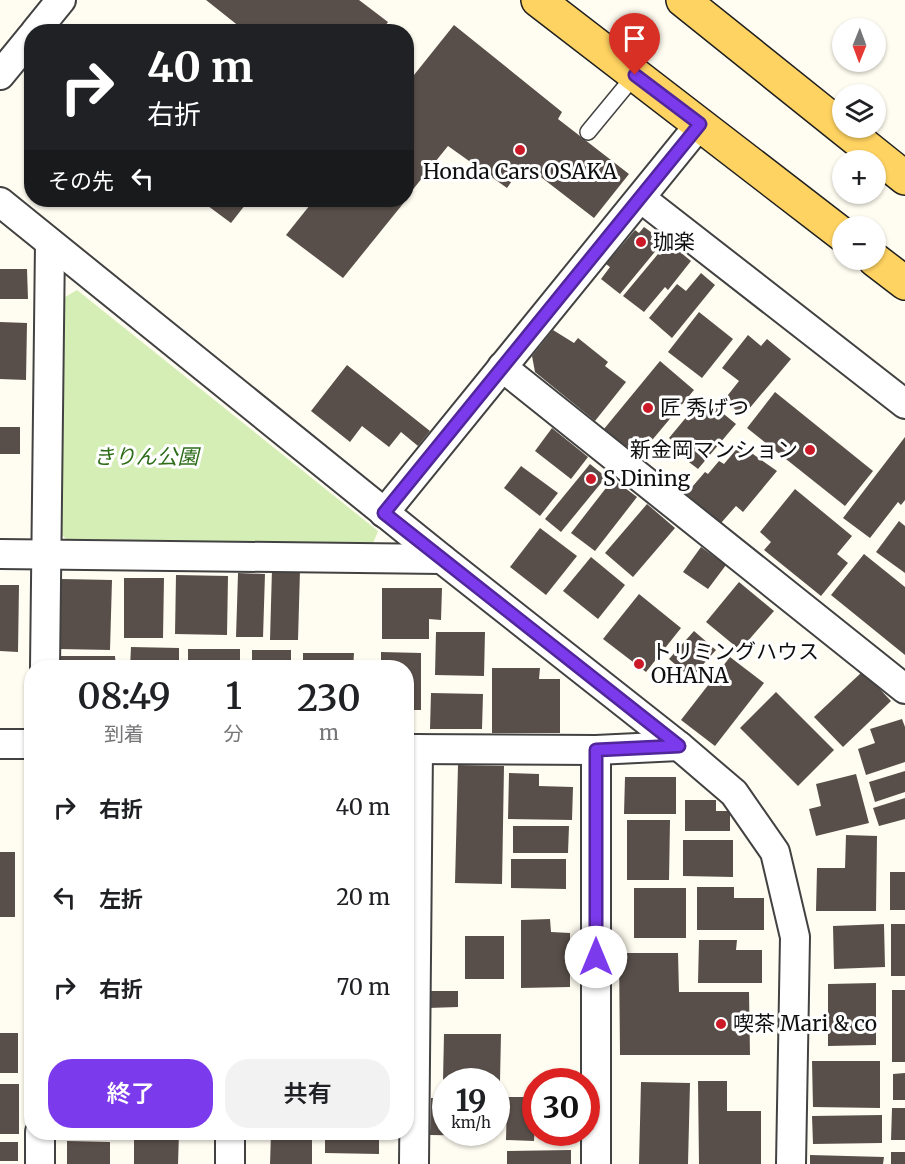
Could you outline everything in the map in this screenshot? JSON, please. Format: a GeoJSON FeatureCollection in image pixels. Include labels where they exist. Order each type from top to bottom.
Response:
{"type":"FeatureCollection","features":[{"type":"Feature","properties":{"kind":"main road"},"geometry":{"type":"LineString","coordinates":[[538,0],[832,226]]}},
{"type":"Feature","properties":{"kind":"main road"},"geometry":{"type":"LineString","coordinates":[[683,0],[905,178]]}},
{"type":"Feature","properties":{"kind":"main road"},"geometry":{"type":"LineString","coordinates":[[886,268],[905,283]]}},
{"type":"Feature","properties":{"kind":"street"},"geometry":{"type":"LineString","coordinates":[[40,24],[54,2]]}},
{"type":"Feature","properties":{"kind":"street"},"geometry":{"type":"LineString","coordinates":[[0,75],[24,46]]}},
{"type":"Feature","properties":{"kind":"street"},"geometry":{"type":"LineString","coordinates":[[384,513],[642,199],[700,124]]}},
{"type":"Feature","properties":{"kind":"street"},"geometry":{"type":"LineString","coordinates":[[642,199],[905,404]]}},
{"type":"Feature","properties":{"kind":"street"},"geometry":{"type":"LineString","coordinates":[[0,202],[442,560],[679,746],[734,793],[775,852],[795,937],[791,1164]]}},
{"type":"Feature","properties":{"kind":"street"},"geometry":{"type":"LineString","coordinates":[[45,660],[50,243]]}},
{"type":"Feature","properties":{"kind":"street"},"geometry":{"type":"LineString","coordinates":[[502,367],[905,689]]}},
{"type":"Feature","properties":{"kind":"street"},"geometry":{"type":"LineString","coordinates":[[0,554],[442,560]]}},
{"type":"Feature","properties":{"kind":"street"},"geometry":{"type":"LineString","coordinates":[[0,744],[24,744]]}},
{"type":"Feature","properties":{"kind":"street"},"geometry":{"type":"LineString","coordinates":[[414,749],[596,750],[679,746]]}},
{"type":"Feature","properties":{"kind":"street"},"geometry":{"type":"LineString","coordinates":[[596,750],[596,1164]]}},
{"type":"Feature","properties":{"kind":"street"},"geometry":{"type":"LineString","coordinates":[[40,1140],[40,1164]]}},
{"type":"Feature","properties":{"kind":"street"},"geometry":{"type":"LineString","coordinates":[[230,1140],[230,1164]]}},
{"type":"Feature","properties":{"kind":"street"},"geometry":{"type":"LineString","coordinates":[[414,1140],[414,1164]]}},
{"type":"Feature","properties":{"kind":"lane"},"geometry":{"type":"LineString","coordinates":[[588,132],[635,75]]}},
{"type":"Feature","properties":{"kind":"green space","name":"きりん公園"},"geometry":{"type":"Polygon","coordinates":[[[77,290],[378,531],[372,546],[70,543],[57,530],[60,300],[77,290]]]}},
{"type":"Feature","properties":{"kind":"building"},"geometry":{"type":"Polygon","coordinates":[[[206,0],[359,0],[388,22],[387,24],[236,24],[206,0]]]}},
{"type":"Feature","properties":{"kind":"building"},"geometry":{"type":"Polygon","coordinates":[[[454,25],[562,112],[558,119],[629,174],[594,218],[524,164],[507,188],[448,146],[414,188],[414,75],[454,25]]]}},
{"type":"Feature","properties":{"kind":"building"},"geometry":{"type":"Polygon","coordinates":[[[209,207],[244,207],[231,223],[209,207]]]}},
{"type":"Feature","properties":{"kind":"building"},"geometry":{"type":"Polygon","coordinates":[[[308,207],[400,207],[343,278],[286,235],[308,207]]]}},
{"type":"Feature","properties":{"kind":"building"},"geometry":{"type":"Polygon","coordinates":[[[644,227],[655,235],[650,241],[658,248],[620,294],[601,279],[610,267],[606,264],[635,230],[639,233],[644,227]]]}},
{"type":"Feature","properties":{"kind":"building"},"geometry":{"type":"Polygon","coordinates":[[[668,242],[691,261],[668,290],[665,287],[644,312],[623,296],[668,242]]]}},
{"type":"Feature","properties":{"kind":"building"},"geometry":{"type":"Polygon","coordinates":[[[0,269],[27,269],[28,299],[0,299],[0,269]]]}},
{"type":"Feature","properties":{"kind":"building"},"geometry":{"type":"Polygon","coordinates":[[[701,273],[715,285],[672,338],[649,318],[677,284],[686,291],[701,273]]]}},
{"type":"Feature","properties":{"kind":"building"},"geometry":{"type":"Polygon","coordinates":[[[699,312],[733,339],[702,378],[668,352],[699,312]]]}},
{"type":"Feature","properties":{"kind":"building"},"geometry":{"type":"Polygon","coordinates":[[[0,322],[27,323],[26,380],[0,379],[0,322]]]}},
{"type":"Feature","properties":{"kind":"building"},"geometry":{"type":"Polygon","coordinates":[[[553,330],[574,343],[578,338],[608,362],[605,366],[626,382],[595,421],[535,372],[532,356],[553,330]]]}},
{"type":"Feature","properties":{"kind":"building"},"geometry":{"type":"Polygon","coordinates":[[[748,335],[761,346],[767,339],[791,359],[743,416],[724,400],[739,381],[722,368],[748,335]]]}},
{"type":"Feature","properties":{"kind":"building"},"geometry":{"type":"Polygon","coordinates":[[[660,361],[694,390],[638,457],[604,429],[660,361]]]}},
{"type":"Feature","properties":{"kind":"building"},"geometry":{"type":"Polygon","coordinates":[[[347,365],[430,431],[418,446],[401,432],[389,447],[362,426],[350,442],[311,411],[347,365]]]}},
{"type":"Feature","properties":{"kind":"building","name":"新金岡マンション"},"geometry":{"type":"Polygon","coordinates":[[[775,392],[873,471],[845,506],[747,428],[775,392]]]}},
{"type":"Feature","properties":{"kind":"building"},"geometry":{"type":"Polygon","coordinates":[[[703,397],[736,424],[698,469],[681,456],[685,451],[669,438],[703,397]]]}},
{"type":"Feature","properties":{"kind":"building"},"geometry":{"type":"Polygon","coordinates":[[[0,427],[20,427],[20,454],[0,454],[0,427]]]}},
{"type":"Feature","properties":{"kind":"building"},"geometry":{"type":"Polygon","coordinates":[[[552,428],[588,457],[571,479],[535,451],[552,428]]]}},
{"type":"Feature","properties":{"kind":"building"},"geometry":{"type":"Polygon","coordinates":[[[905,437],[905,500],[901,505],[898,502],[870,538],[843,518],[905,437]]]}},
{"type":"Feature","properties":{"kind":"building"},"geometry":{"type":"Polygon","coordinates":[[[740,445],[777,471],[743,512],[736,506],[721,523],[686,494],[705,472],[708,474],[719,461],[724,464],[740,445]]]}},
{"type":"Feature","properties":{"kind":"building"},"geometry":{"type":"Polygon","coordinates":[[[590,464],[606,477],[561,532],[545,519],[590,464]]]}},
{"type":"Feature","properties":{"kind":"building"},"geometry":{"type":"Polygon","coordinates":[[[521,466],[558,493],[540,516],[504,488],[521,466]]]}},
{"type":"Feature","properties":{"kind":"building"},"geometry":{"type":"Polygon","coordinates":[[[613,479],[637,497],[595,551],[571,533],[613,479]]]}},
{"type":"Feature","properties":{"kind":"building"},"geometry":{"type":"Polygon","coordinates":[[[795,489],[852,536],[837,554],[848,563],[821,596],[764,550],[771,542],[760,532],[795,489]]]}},
{"type":"Feature","properties":{"kind":"building"},"geometry":{"type":"Polygon","coordinates":[[[647,504],[675,528],[633,577],[605,553],[647,504]]]}},
{"type":"Feature","properties":{"kind":"building"},"geometry":{"type":"Polygon","coordinates":[[[899,521],[905,526],[905,573],[876,552],[899,521]]]}},
{"type":"Feature","properties":{"kind":"building"},"geometry":{"type":"Polygon","coordinates":[[[540,528],[577,556],[546,595],[510,567],[540,528]]]}},
{"type":"Feature","properties":{"kind":"building"},"geometry":{"type":"Polygon","coordinates":[[[701,547],[726,565],[708,589],[683,572],[701,547]]]}},
{"type":"Feature","properties":{"kind":"building"},"geometry":{"type":"Polygon","coordinates":[[[864,554],[905,587],[905,655],[831,595],[864,554]]]}},
{"type":"Feature","properties":{"kind":"building"},"geometry":{"type":"Polygon","coordinates":[[[591,557],[625,585],[598,619],[563,591],[591,557]]]}},
{"type":"Feature","properties":{"kind":"building"},"geometry":{"type":"Polygon","coordinates":[[[272,569],[300,570],[298,640],[270,640],[272,569]]]}},
{"type":"Feature","properties":{"kind":"building"},"geometry":{"type":"Polygon","coordinates":[[[238,573],[265,574],[263,637],[236,637],[238,573]]]}},
{"type":"Feature","properties":{"kind":"building"},"geometry":{"type":"Polygon","coordinates":[[[176,575],[228,576],[227,635],[175,634],[176,575]]]}},
{"type":"Feature","properties":{"kind":"building"},"geometry":{"type":"Polygon","coordinates":[[[124,578],[164,578],[163,638],[124,638],[124,578]]]}},
{"type":"Feature","properties":{"kind":"building"},"geometry":{"type":"Polygon","coordinates":[[[61,579],[112,580],[110,650],[59,649],[61,579]]]}},
{"type":"Feature","properties":{"kind":"building"},"geometry":{"type":"Polygon","coordinates":[[[739,582],[774,611],[740,650],[706,622],[739,582]]]}},
{"type":"Feature","properties":{"kind":"building"},"geometry":{"type":"Polygon","coordinates":[[[0,585],[19,585],[18,652],[0,651],[0,585]]]}},
{"type":"Feature","properties":{"kind":"building"},"geometry":{"type":"Polygon","coordinates":[[[382,588],[442,588],[441,620],[429,619],[429,639],[382,639],[382,588]]]}},
{"type":"Feature","properties":{"kind":"building"},"geometry":{"type":"Polygon","coordinates":[[[639,594],[681,628],[646,672],[603,639],[639,594]]]}},
{"type":"Feature","properties":{"kind":"building"},"geometry":{"type":"Polygon","coordinates":[[[694,631],[716,650],[691,678],[669,659],[694,631]]]}},
{"type":"Feature","properties":{"kind":"building"},"geometry":{"type":"Polygon","coordinates":[[[436,632],[485,632],[484,676],[435,675],[436,632]]]}},
{"type":"Feature","properties":{"kind":"building"},"geometry":{"type":"Polygon","coordinates":[[[131,647],[179,648],[179,660],[130,660],[131,647]]]}},
{"type":"Feature","properties":{"kind":"building"},"geometry":{"type":"Polygon","coordinates":[[[188,649],[240,649],[240,660],[188,660],[188,649]]]}},
{"type":"Feature","properties":{"kind":"building"},"geometry":{"type":"Polygon","coordinates":[[[252,650],[291,650],[291,660],[252,660],[252,650]]]}},
{"type":"Feature","properties":{"kind":"building"},"geometry":{"type":"Polygon","coordinates":[[[381,652],[421,653],[421,710],[414,710],[414,660],[381,660],[381,652]]]}},
{"type":"Feature","properties":{"kind":"building"},"geometry":{"type":"Polygon","coordinates":[[[303,653],[354,653],[354,660],[303,660],[303,653]]]}},
{"type":"Feature","properties":{"kind":"building"},"geometry":{"type":"Polygon","coordinates":[[[61,656],[115,656],[115,660],[61,660],[61,656]]]}},
{"type":"Feature","properties":{"kind":"building"},"geometry":{"type":"Polygon","coordinates":[[[730,657],[764,683],[715,746],[681,720],[730,657]]]}},
{"type":"Feature","properties":{"kind":"building"},"geometry":{"type":"Polygon","coordinates":[[[492,668],[540,668],[539,679],[560,679],[560,733],[492,733],[492,668]]]}},
{"type":"Feature","properties":{"kind":"building"},"geometry":{"type":"Polygon","coordinates":[[[863,671],[891,701],[843,747],[814,717],[863,671]]]}},
{"type":"Feature","properties":{"kind":"building"},"geometry":{"type":"Polygon","coordinates":[[[776,692],[834,750],[798,786],[740,728],[776,692]]]}},
{"type":"Feature","properties":{"kind":"building"},"geometry":{"type":"Polygon","coordinates":[[[431,693],[483,694],[482,729],[430,729],[431,693]]]}},
{"type":"Feature","properties":{"kind":"building"},"geometry":{"type":"Polygon","coordinates":[[[902,719],[905,727],[905,762],[866,775],[858,749],[875,743],[870,729],[902,719]]]}},
{"type":"Feature","properties":{"kind":"building"},"geometry":{"type":"Polygon","coordinates":[[[458,765],[504,766],[502,884],[455,883],[458,765]]]}},
{"type":"Feature","properties":{"kind":"building"},"geometry":{"type":"Polygon","coordinates":[[[905,771],[905,792],[875,802],[869,782],[905,771]]]}},
{"type":"Feature","properties":{"kind":"building"},"geometry":{"type":"Polygon","coordinates":[[[509,773],[539,774],[539,786],[573,787],[572,820],[508,819],[509,773]]]}},
{"type":"Feature","properties":{"kind":"building"},"geometry":{"type":"Polygon","coordinates":[[[856,774],[869,823],[816,836],[809,809],[821,806],[816,784],[856,774]]]}},
{"type":"Feature","properties":{"kind":"building"},"geometry":{"type":"Polygon","coordinates":[[[625,777],[676,777],[676,814],[624,814],[625,777]]]}},
{"type":"Feature","properties":{"kind":"building"},"geometry":{"type":"Polygon","coordinates":[[[905,798],[905,819],[879,826],[873,808],[905,798]]]}},
{"type":"Feature","properties":{"kind":"building"},"geometry":{"type":"Polygon","coordinates":[[[685,800],[716,800],[716,811],[730,811],[730,831],[685,831],[685,800]]]}},
{"type":"Feature","properties":{"kind":"building"},"geometry":{"type":"Polygon","coordinates":[[[627,820],[670,820],[669,880],[627,880],[627,820]]]}},
{"type":"Feature","properties":{"kind":"building"},"geometry":{"type":"Polygon","coordinates":[[[513,826],[569,826],[568,853],[513,853],[513,826]]]}},
{"type":"Feature","properties":{"kind":"building"},"geometry":{"type":"Polygon","coordinates":[[[846,835],[877,836],[876,911],[816,911],[817,868],[845,868],[846,835]]]}},
{"type":"Feature","properties":{"kind":"building"},"geometry":{"type":"Polygon","coordinates":[[[683,840],[733,840],[733,877],[683,876],[683,840]]]}},
{"type":"Feature","properties":{"kind":"building"},"geometry":{"type":"Polygon","coordinates":[[[0,852],[15,852],[15,917],[0,917],[0,852]]]}},
{"type":"Feature","properties":{"kind":"building"},"geometry":{"type":"Polygon","coordinates":[[[511,859],[566,859],[566,889],[511,888],[511,859]]]}},
{"type":"Feature","properties":{"kind":"building"},"geometry":{"type":"Polygon","coordinates":[[[890,872],[905,872],[905,910],[890,910],[890,872]]]}},
{"type":"Feature","properties":{"kind":"building"},"geometry":{"type":"Polygon","coordinates":[[[697,887],[734,887],[734,898],[764,898],[764,930],[697,930],[697,887]]]}},
{"type":"Feature","properties":{"kind":"building"},"geometry":{"type":"Polygon","coordinates":[[[634,888],[686,888],[686,938],[634,938],[634,888]]]}},
{"type":"Feature","properties":{"kind":"building"},"geometry":{"type":"Polygon","coordinates":[[[550,919],[551,932],[570,933],[570,987],[521,988],[521,920],[550,919]]]}},
{"type":"Feature","properties":{"kind":"building"},"geometry":{"type":"Polygon","coordinates":[[[884,924],[885,967],[834,969],[833,926],[884,924]]]}},
{"type":"Feature","properties":{"kind":"building"},"geometry":{"type":"Polygon","coordinates":[[[891,924],[905,924],[905,976],[891,976],[891,924]]]}},
{"type":"Feature","properties":{"kind":"building"},"geometry":{"type":"Polygon","coordinates":[[[465,936],[504,936],[504,979],[465,979],[465,936]]]}},
{"type":"Feature","properties":{"kind":"building"},"geometry":{"type":"Polygon","coordinates":[[[699,940],[737,940],[736,950],[762,950],[762,983],[698,983],[699,940]]]}},
{"type":"Feature","properties":{"kind":"building"},"geometry":{"type":"Polygon","coordinates":[[[619,953],[678,953],[679,992],[749,992],[750,1055],[620,1055],[619,953]]]}},
{"type":"Feature","properties":{"kind":"building"},"geometry":{"type":"Polygon","coordinates":[[[876,983],[876,1045],[828,1046],[828,984],[876,983]]]}},
{"type":"Feature","properties":{"kind":"building"},"geometry":{"type":"Polygon","coordinates":[[[892,990],[905,990],[905,1062],[892,1062],[892,990]]]}},
{"type":"Feature","properties":{"kind":"building"},"geometry":{"type":"Polygon","coordinates":[[[427,991],[458,991],[458,1007],[428,1008],[427,991]]]}},
{"type":"Feature","properties":{"kind":"building"},"geometry":{"type":"Polygon","coordinates":[[[0,1033],[18,1033],[18,1073],[0,1073],[0,1033]]]}},
{"type":"Feature","properties":{"kind":"building"},"geometry":{"type":"Polygon","coordinates":[[[444,1034],[501,1034],[500,1068],[443,1068],[444,1034]]]}},
{"type":"Feature","properties":{"kind":"building"},"geometry":{"type":"Polygon","coordinates":[[[812,1061],[880,1061],[880,1108],[813,1107],[812,1061]]]}},
{"type":"Feature","properties":{"kind":"building"},"geometry":{"type":"Polygon","coordinates":[[[905,1073],[905,1100],[893,1100],[893,1074],[905,1073]]]}},
{"type":"Feature","properties":{"kind":"building"},"geometry":{"type":"Polygon","coordinates":[[[698,1081],[727,1081],[727,1111],[761,1111],[761,1164],[699,1164],[698,1081]]]}},
{"type":"Feature","properties":{"kind":"building"},"geometry":{"type":"Polygon","coordinates":[[[641,1082],[690,1083],[688,1164],[639,1164],[641,1082]]]}},
{"type":"Feature","properties":{"kind":"building"},"geometry":{"type":"Polygon","coordinates":[[[0,1084],[19,1084],[19,1134],[0,1134],[0,1084]]]}},
{"type":"Feature","properties":{"kind":"building"},"geometry":{"type":"Polygon","coordinates":[[[510,1097],[522,1097],[522,1141],[510,1140],[510,1097]]]}},
{"type":"Feature","properties":{"kind":"building"},"geometry":{"type":"Polygon","coordinates":[[[431,1098],[432,1098],[432,1135],[430,1135],[431,1098]]]}},
{"type":"Feature","properties":{"kind":"building"},"geometry":{"type":"Polygon","coordinates":[[[892,1108],[905,1108],[905,1140],[891,1140],[892,1108]]]}},
{"type":"Feature","properties":{"kind":"building"},"geometry":{"type":"Polygon","coordinates":[[[882,1115],[882,1143],[813,1144],[812,1116],[882,1115]]]}},
{"type":"Feature","properties":{"kind":"building"},"geometry":{"type":"Polygon","coordinates":[[[134,1140],[179,1140],[178,1164],[134,1164],[134,1140]]]}},
{"type":"Feature","properties":{"kind":"building"},"geometry":{"type":"Polygon","coordinates":[[[271,1140],[312,1140],[312,1164],[270,1164],[271,1140]]]}},
{"type":"Feature","properties":{"kind":"building"},"geometry":{"type":"Polygon","coordinates":[[[325,1140],[379,1140],[379,1154],[325,1153],[325,1140]]]}},
{"type":"Feature","properties":{"kind":"building"},"geometry":{"type":"Polygon","coordinates":[[[67,1141],[110,1142],[110,1164],[67,1164],[67,1141]]]}},
{"type":"Feature","properties":{"kind":"building"},"geometry":{"type":"Polygon","coordinates":[[[0,1142],[18,1142],[18,1161],[0,1161],[0,1142]]]}},
{"type":"Feature","properties":{"kind":"building"},"geometry":{"type":"Polygon","coordinates":[[[571,1150],[571,1164],[507,1164],[507,1151],[571,1150]]]}},
{"type":"Feature","properties":{"kind":"building"},"geometry":{"type":"Polygon","coordinates":[[[891,1152],[905,1152],[905,1164],[891,1164],[891,1152]]]}},
{"type":"Feature","properties":{"kind":"building"},"geometry":{"type":"Polygon","coordinates":[[[810,1155],[884,1157],[883,1164],[810,1164],[810,1155]]]}},
{"type":"Feature","properties":{"kind":"place","name":"Honda Cars OSAKA"},"geometry":{"type":"Point","coordinates":[520,150]}},
{"type":"Feature","properties":{"kind":"place","name":"珈楽"},"geometry":{"type":"Point","coordinates":[641,242]}},
{"type":"Feature","properties":{"kind":"place","name":"匠 秀げつ"},"geometry":{"type":"Point","coordinates":[648,408]}},
{"type":"Feature","properties":{"kind":"place","name":"新金岡マンション"},"geometry":{"type":"Point","coordinates":[810,450]}},
{"type":"Feature","properties":{"kind":"place","name":"S Dining"},"geometry":{"type":"Point","coordinates":[591,479]}},
{"type":"Feature","properties":{"kind":"place","name":"トリミングハウス OHANA"},"geometry":{"type":"Point","coordinates":[639,664]}},
{"type":"Feature","properties":{"kind":"place","name":"喫茶 Mari & co"},"geometry":{"type":"Point","coordinates":[721,1024]}},
{"type":"Feature","properties":{"kind":"route"},"geometry":{"type":"LineString","coordinates":[[596,957],[596,750],[679,746],[384,513],[642,199],[700,124],[635,75]]}}]}
